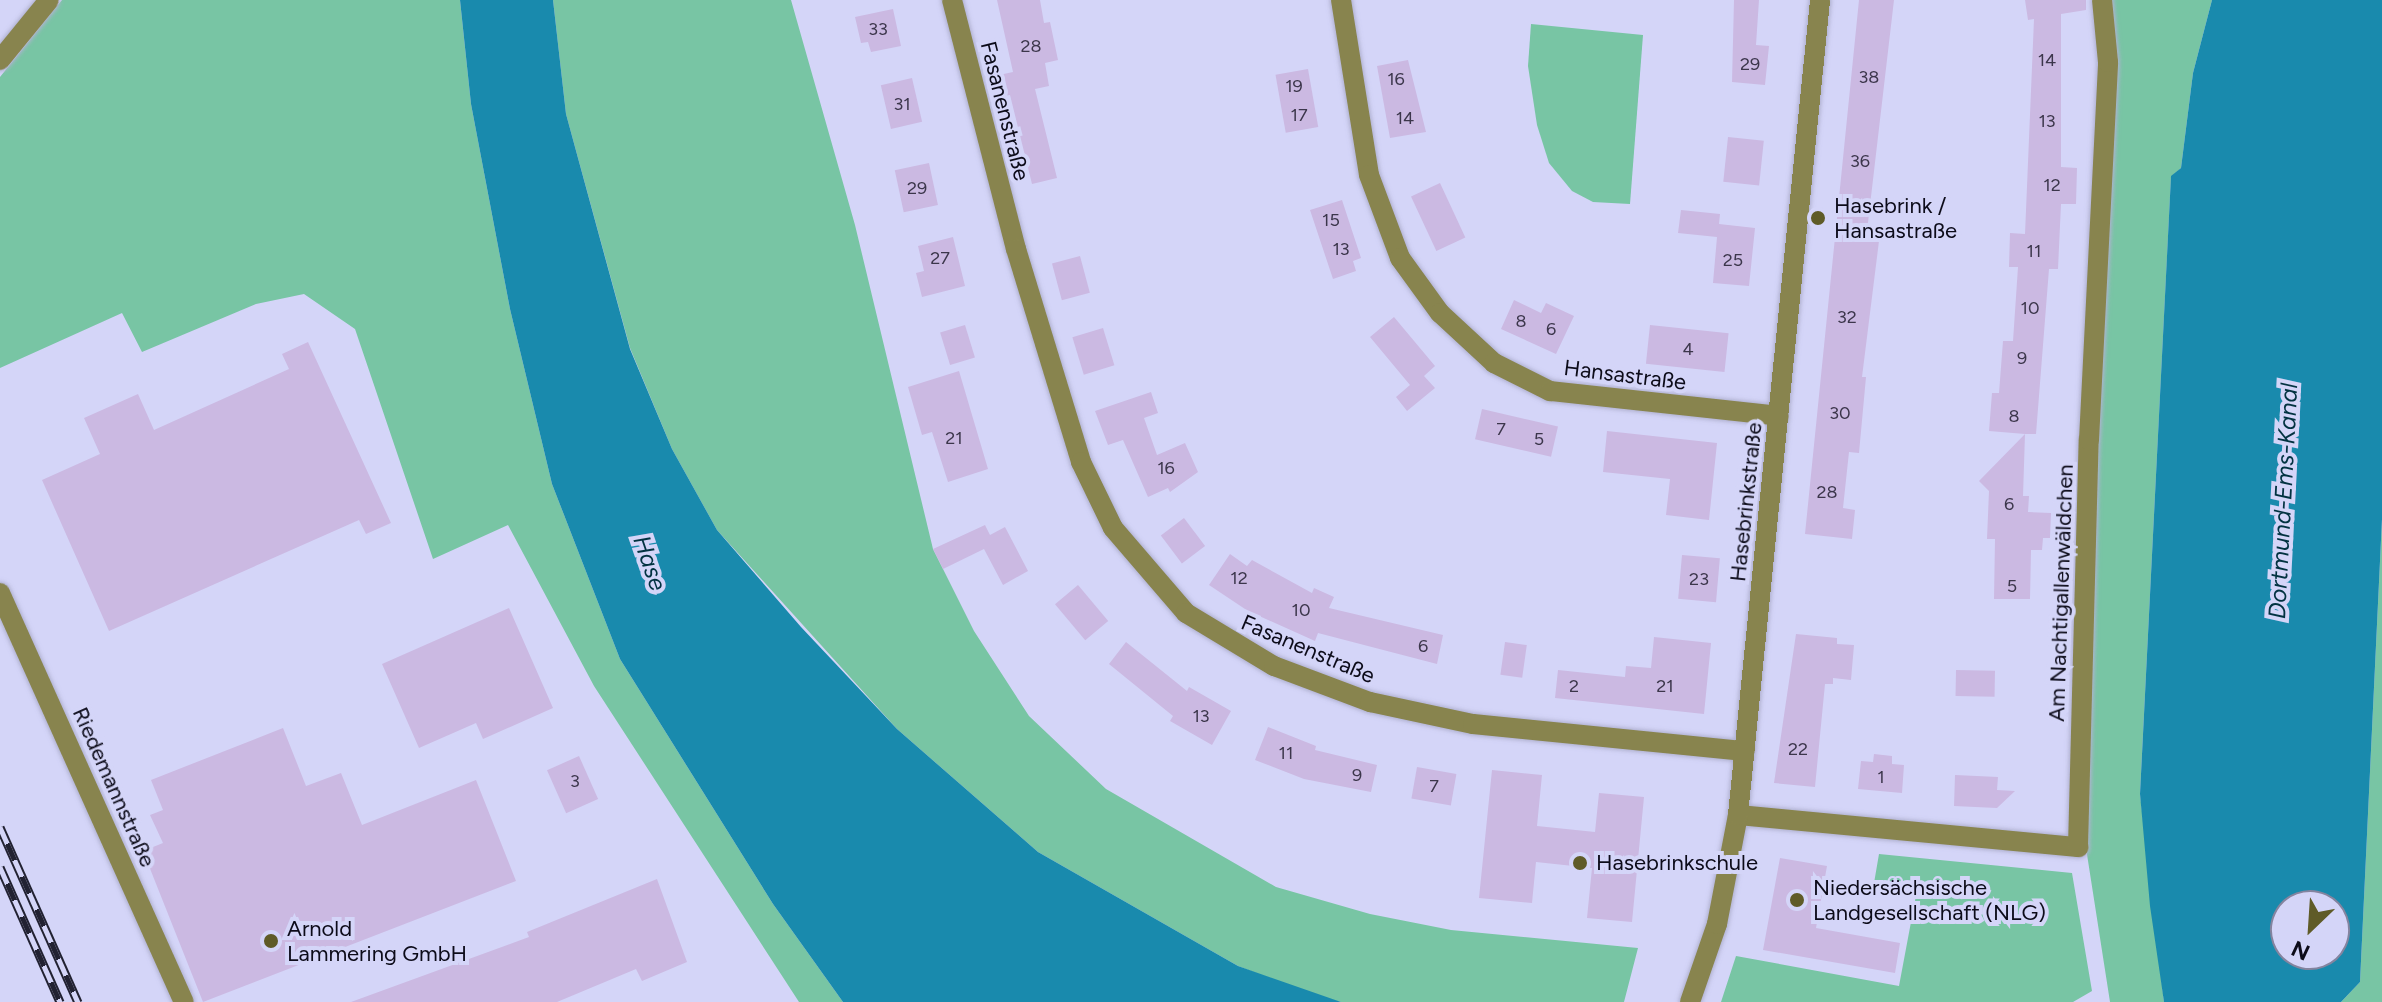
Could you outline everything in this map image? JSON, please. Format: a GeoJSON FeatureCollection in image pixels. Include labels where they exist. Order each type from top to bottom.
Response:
{"type":"FeatureCollection","features":[{"type":"Feature","properties":{"kind":"street"},"geometry":{"type":"LineString","coordinates":[[0,60],[49,0]]}},
{"type":"Feature","properties":{"kind":"street","name":"Fasanenstraße"},"geometry":{"type":"LineString","coordinates":[[952,0],[1023,275],[1081,462],[1113,528],[1186,613],[1274,666],[1370,702],[1473,724],[1745,751]]}},
{"type":"Feature","properties":{"kind":"street","name":"Hansastraße"},"geometry":{"type":"LineString","coordinates":[[1341,0],[1369,175],[1400,258],[1440,313],[1494,363],[1550,391],[1779,416]]}},
{"type":"Feature","properties":{"kind":"street","name":"Hasebrinkstraße"},"geometry":{"type":"LineString","coordinates":[[1690,1002],[1717,924],[1738,815],[1820,0]]}},
{"type":"Feature","properties":{"kind":"street","name":"Am Nachtigallenwäldchen"},"geometry":{"type":"LineString","coordinates":[[1738,815],[2078,847],[2090,424],[2108,62],[2102,0]]}},
{"type":"Feature","properties":{"kind":"street","name":"Riedemannstraße"},"geometry":{"type":"LineString","coordinates":[[0,593],[184,1002]]}},
{"type":"Feature","properties":{"kind":"green space"},"geometry":{"type":"Polygon","coordinates":[[[62,0],[460,0],[471,104],[510,309],[552,484],[620,659],[773,904],[843,1002],[799,1002],[594,686],[508,525],[433,559],[355,329],[304,294],[256,304],[142,352],[122,313],[0,368],[0,77],[62,0]]]}},
{"type":"Feature","properties":{"kind":"green space"},"geometry":{"type":"Polygon","coordinates":[[[553,0],[791,0],[855,225],[933,549],[974,631],[1029,716],[1106,789],[1276,887],[1370,914],[1451,930],[1638,948],[1624,1002],[1341,1002],[1317,997],[1238,966],[1038,852],[897,729],[717,530],[672,449],[630,348],[566,114],[553,0]]]}},
{"type":"Feature","properties":{"kind":"green space"},"geometry":{"type":"Polygon","coordinates":[[[2112,0],[2212,0],[2193,73],[2181,168],[2171,177],[2140,794],[2164,1002],[2110,1002],[2086,848],[2097,439],[2116,61],[2112,0]]]}},
{"type":"Feature","properties":{"kind":"green space"},"geometry":{"type":"Polygon","coordinates":[[[1531,24],[1643,35],[1630,204],[1593,202],[1572,191],[1549,163],[1537,125],[1528,66],[1531,24]]]}},
{"type":"Feature","properties":{"kind":"green space"},"geometry":{"type":"Polygon","coordinates":[[[2382,519],[2382,1002],[2341,1002],[2360,982],[2382,519]]]}},
{"type":"Feature","properties":{"kind":"green space"},"geometry":{"type":"Polygon","coordinates":[[[1879,854],[2072,873],[2092,991],[2073,1002],[1721,1002],[1736,956],[1899,986],[1917,890],[1874,883],[1879,854]]]}},
{"type":"Feature","properties":{"kind":"water","name":"Hase"},"geometry":{"type":"Polygon","coordinates":[[[460,0],[553,0],[566,114],[630,349],[672,449],[717,530],[801,627],[897,729],[1038,852],[1238,966],[1341,1002],[843,1002],[773,904],[620,659],[552,484],[510,309],[471,104],[460,0]]]}},
{"type":"Feature","properties":{"kind":"water","name":"Dortmund-Ems-Kanal"},"geometry":{"type":"Polygon","coordinates":[[[2212,0],[2382,0],[2382,519],[2360,982],[2341,1002],[2164,1002],[2150,906],[2140,794],[2171,176],[2181,168],[2193,73],[2212,0]]]}},
{"type":"Feature","properties":{"kind":"building"},"geometry":{"type":"Polygon","coordinates":[[[997,0],[1040,0],[1044,23],[1050,22],[1058,60],[1045,63],[1049,86],[1035,89],[1057,178],[1032,184],[1010,95],[1003,96],[999,75],[1013,72],[997,0]]]}},
{"type":"Feature","properties":{"kind":"building"},"geometry":{"type":"Polygon","coordinates":[[[1734,0],[1759,0],[1756,45],[1769,46],[1765,85],[1732,82],[1734,0]]]}},
{"type":"Feature","properties":{"kind":"building"},"geometry":{"type":"Polygon","coordinates":[[[1859,0],[1894,0],[1867,231],[1880,233],[1862,377],[1866,377],[1859,453],[1849,452],[1843,508],[1855,510],[1852,539],[1805,534],[1859,0]]]}},
{"type":"Feature","properties":{"kind":"building"},"geometry":{"type":"Polygon","coordinates":[[[2025,0],[2086,0],[2086,10],[2061,14],[2061,167],[2077,168],[2076,204],[2061,204],[2058,269],[2049,269],[2036,434],[1989,431],[1992,393],[1999,393],[2003,341],[2013,341],[2018,267],[2009,267],[2010,233],[2025,234],[2034,19],[2028,20],[2025,0]]]}},
{"type":"Feature","properties":{"kind":"building"},"geometry":{"type":"Polygon","coordinates":[[[893,9],[901,46],[871,52],[868,42],[861,43],[855,17],[893,9]]]}},
{"type":"Feature","properties":{"kind":"building"},"geometry":{"type":"Polygon","coordinates":[[[1408,60],[1426,132],[1390,138],[1377,66],[1408,60]]]}},
{"type":"Feature","properties":{"kind":"building"},"geometry":{"type":"Polygon","coordinates":[[[1308,69],[1318,127],[1286,133],[1276,75],[1308,69]]]}},
{"type":"Feature","properties":{"kind":"building"},"geometry":{"type":"Polygon","coordinates":[[[912,78],[922,122],[891,129],[881,85],[912,78]]]}},
{"type":"Feature","properties":{"kind":"building"},"geometry":{"type":"Polygon","coordinates":[[[1728,137],[1764,141],[1759,186],[1723,182],[1728,137]]]}},
{"type":"Feature","properties":{"kind":"building"},"geometry":{"type":"Polygon","coordinates":[[[929,163],[938,205],[904,212],[895,170],[929,163]]]}},
{"type":"Feature","properties":{"kind":"building"},"geometry":{"type":"Polygon","coordinates":[[[1440,183],[1465,237],[1436,251],[1411,197],[1440,183]]]}},
{"type":"Feature","properties":{"kind":"building"},"geometry":{"type":"Polygon","coordinates":[[[1342,200],[1361,258],[1353,261],[1356,271],[1333,279],[1310,210],[1342,200]]]}},
{"type":"Feature","properties":{"kind":"building"},"geometry":{"type":"Polygon","coordinates":[[[1681,210],[1720,214],[1719,224],[1755,228],[1749,286],[1713,283],[1717,237],[1678,233],[1681,210]]]}},
{"type":"Feature","properties":{"kind":"building"},"geometry":{"type":"Polygon","coordinates":[[[953,237],[965,286],[922,297],[916,273],[924,271],[918,246],[953,237]]]}},
{"type":"Feature","properties":{"kind":"building"},"geometry":{"type":"Polygon","coordinates":[[[1080,256],[1090,293],[1062,300],[1052,264],[1080,256]]]}},
{"type":"Feature","properties":{"kind":"building"},"geometry":{"type":"Polygon","coordinates":[[[1514,300],[1541,313],[1546,303],[1574,316],[1556,354],[1501,329],[1514,300]]]}},
{"type":"Feature","properties":{"kind":"building"},"geometry":{"type":"Polygon","coordinates":[[[1394,317],[1435,366],[1424,376],[1435,388],[1407,411],[1396,397],[1410,385],[1370,337],[1394,317]]]}},
{"type":"Feature","properties":{"kind":"building"},"geometry":{"type":"Polygon","coordinates":[[[965,325],[975,358],[950,365],[940,333],[965,325]]]}},
{"type":"Feature","properties":{"kind":"building"},"geometry":{"type":"Polygon","coordinates":[[[1650,325],[1729,333],[1724,372],[1646,364],[1650,325]]]}},
{"type":"Feature","properties":{"kind":"building"},"geometry":{"type":"Polygon","coordinates":[[[1103,328],[1114,365],[1084,375],[1072,337],[1103,328]]]}},
{"type":"Feature","properties":{"kind":"building"},"geometry":{"type":"Polygon","coordinates":[[[308,342],[391,523],[366,534],[359,520],[109,631],[42,480],[100,454],[84,418],[138,394],[154,430],[289,369],[282,354],[308,342]]]}},
{"type":"Feature","properties":{"kind":"building"},"geometry":{"type":"Polygon","coordinates":[[[959,371],[988,469],[948,482],[932,432],[922,435],[908,387],[959,371]]]}},
{"type":"Feature","properties":{"kind":"building"},"geometry":{"type":"Polygon","coordinates":[[[1151,392],[1158,413],[1144,418],[1157,455],[1185,443],[1198,472],[1170,492],[1168,488],[1148,497],[1123,440],[1108,445],[1095,411],[1151,392]]]}},
{"type":"Feature","properties":{"kind":"building"},"geometry":{"type":"Polygon","coordinates":[[[1482,409],[1558,427],[1551,457],[1475,439],[1482,409]]]}},
{"type":"Feature","properties":{"kind":"building"},"geometry":{"type":"Polygon","coordinates":[[[1607,431],[1717,443],[1709,520],[1666,515],[1670,479],[1603,472],[1607,431]]]}},
{"type":"Feature","properties":{"kind":"building"},"geometry":{"type":"Polygon","coordinates":[[[2025,434],[2023,496],[2029,496],[2028,512],[2051,513],[2050,538],[2043,538],[2042,550],[2031,550],[2030,599],[1994,599],[1995,539],[1987,539],[1989,491],[1979,481],[2025,434]]]}},
{"type":"Feature","properties":{"kind":"building"},"geometry":{"type":"Polygon","coordinates":[[[1184,518],[1205,546],[1182,563],[1161,535],[1184,518]]]}},
{"type":"Feature","properties":{"kind":"building"},"geometry":{"type":"Polygon","coordinates":[[[985,525],[990,535],[1005,527],[1028,571],[1003,585],[984,549],[943,569],[933,549],[985,525]]]}},
{"type":"Feature","properties":{"kind":"building"},"geometry":{"type":"Polygon","coordinates":[[[1230,554],[1247,566],[1252,560],[1312,593],[1314,588],[1334,597],[1329,608],[1443,635],[1437,664],[1318,633],[1315,641],[1248,611],[1209,585],[1230,554]]]}},
{"type":"Feature","properties":{"kind":"building"},"geometry":{"type":"Polygon","coordinates":[[[1682,555],[1720,558],[1716,602],[1678,599],[1682,555]]]}},
{"type":"Feature","properties":{"kind":"building"},"geometry":{"type":"Polygon","coordinates":[[[1078,585],[1108,621],[1085,640],[1055,604],[1078,585]]]}},
{"type":"Feature","properties":{"kind":"building"},"geometry":{"type":"Polygon","coordinates":[[[509,608],[553,708],[483,739],[476,723],[419,748],[382,664],[509,608]]]}},
{"type":"Feature","properties":{"kind":"building"},"geometry":{"type":"Polygon","coordinates":[[[1796,634],[1837,638],[1837,644],[1854,645],[1851,680],[1833,678],[1833,684],[1825,684],[1815,787],[1774,783],[1796,634]]]}},
{"type":"Feature","properties":{"kind":"building"},"geometry":{"type":"Polygon","coordinates":[[[1654,637],[1711,643],[1704,714],[1555,698],[1558,670],[1625,677],[1626,666],[1651,668],[1654,637]]]}},
{"type":"Feature","properties":{"kind":"building"},"geometry":{"type":"Polygon","coordinates":[[[1126,642],[1187,691],[1189,687],[1231,711],[1212,745],[1170,721],[1173,716],[1109,664],[1126,642]]]}},
{"type":"Feature","properties":{"kind":"building"},"geometry":{"type":"Polygon","coordinates":[[[1505,642],[1527,645],[1522,678],[1500,675],[1505,642]]]}},
{"type":"Feature","properties":{"kind":"building"},"geometry":{"type":"Polygon","coordinates":[[[1956,670],[1995,671],[1995,697],[1956,696],[1956,670]]]}},
{"type":"Feature","properties":{"kind":"building"},"geometry":{"type":"Polygon","coordinates":[[[1268,727],[1316,746],[1315,750],[1377,765],[1371,792],[1304,779],[1255,760],[1268,727]]]}},
{"type":"Feature","properties":{"kind":"building","name":"Arnold Lammering GmbH"},"geometry":{"type":"Polygon","coordinates":[[[283,728],[306,786],[341,773],[362,825],[476,780],[516,881],[203,1002],[143,851],[163,843],[150,815],[163,810],[151,780],[283,728]]]}},
{"type":"Feature","properties":{"kind":"building"},"geometry":{"type":"Polygon","coordinates":[[[1874,754],[1892,756],[1892,764],[1904,765],[1902,793],[1858,789],[1861,761],[1873,762],[1874,754]]]}},
{"type":"Feature","properties":{"kind":"building"},"geometry":{"type":"Polygon","coordinates":[[[579,756],[598,799],[566,813],[547,770],[579,756]]]}},
{"type":"Feature","properties":{"kind":"building"},"geometry":{"type":"Polygon","coordinates":[[[1417,767],[1456,774],[1451,805],[1411,799],[1417,767]]]}},
{"type":"Feature","properties":{"kind":"building"},"geometry":{"type":"Polygon","coordinates":[[[1492,770],[1542,775],[1537,826],[1595,832],[1599,793],[1644,797],[1632,922],[1587,918],[1592,868],[1536,862],[1532,903],[1479,898],[1492,770]]]}},
{"type":"Feature","properties":{"kind":"building"},"geometry":{"type":"Polygon","coordinates":[[[1955,775],[1998,777],[1997,790],[2015,791],[1997,808],[1954,806],[1955,775]]]}},
{"type":"Feature","properties":{"kind":"building","name":"Niedersächsische Landgesellschaft (NLG)"},"geometry":{"type":"Polygon","coordinates":[[[1780,858],[1827,866],[1816,928],[1900,943],[1895,973],[1763,950],[1780,858]]]}},
{"type":"Feature","properties":{"kind":"building"},"geometry":{"type":"Polygon","coordinates":[[[657,879],[687,962],[642,981],[636,969],[557,1002],[351,1002],[529,937],[527,932],[657,879]]]}},
{"type":"Feature","properties":{"kind":"railway"},"geometry":{"type":"LineString","coordinates":[[0,827],[78,1002]]}},
{"type":"Feature","properties":{"kind":"railway"},"geometry":{"type":"LineString","coordinates":[[0,867],[60,1002]]}},
{"type":"Feature","properties":{"kind":"place","name":"Hasebrink / Hansastraße"},"geometry":{"type":"Point","coordinates":[1818,218]}},
{"type":"Feature","properties":{"kind":"place","name":"Hasebrinkschule"},"geometry":{"type":"Point","coordinates":[1580,863]}},
{"type":"Feature","properties":{"kind":"place","name":"Niedersächsische Landgesellschaft (NLG)"},"geometry":{"type":"Point","coordinates":[1797,900]}},
{"type":"Feature","properties":{"kind":"place","name":"Arnold Lammering GmbH"},"geometry":{"type":"Point","coordinates":[271,941]}}]}
